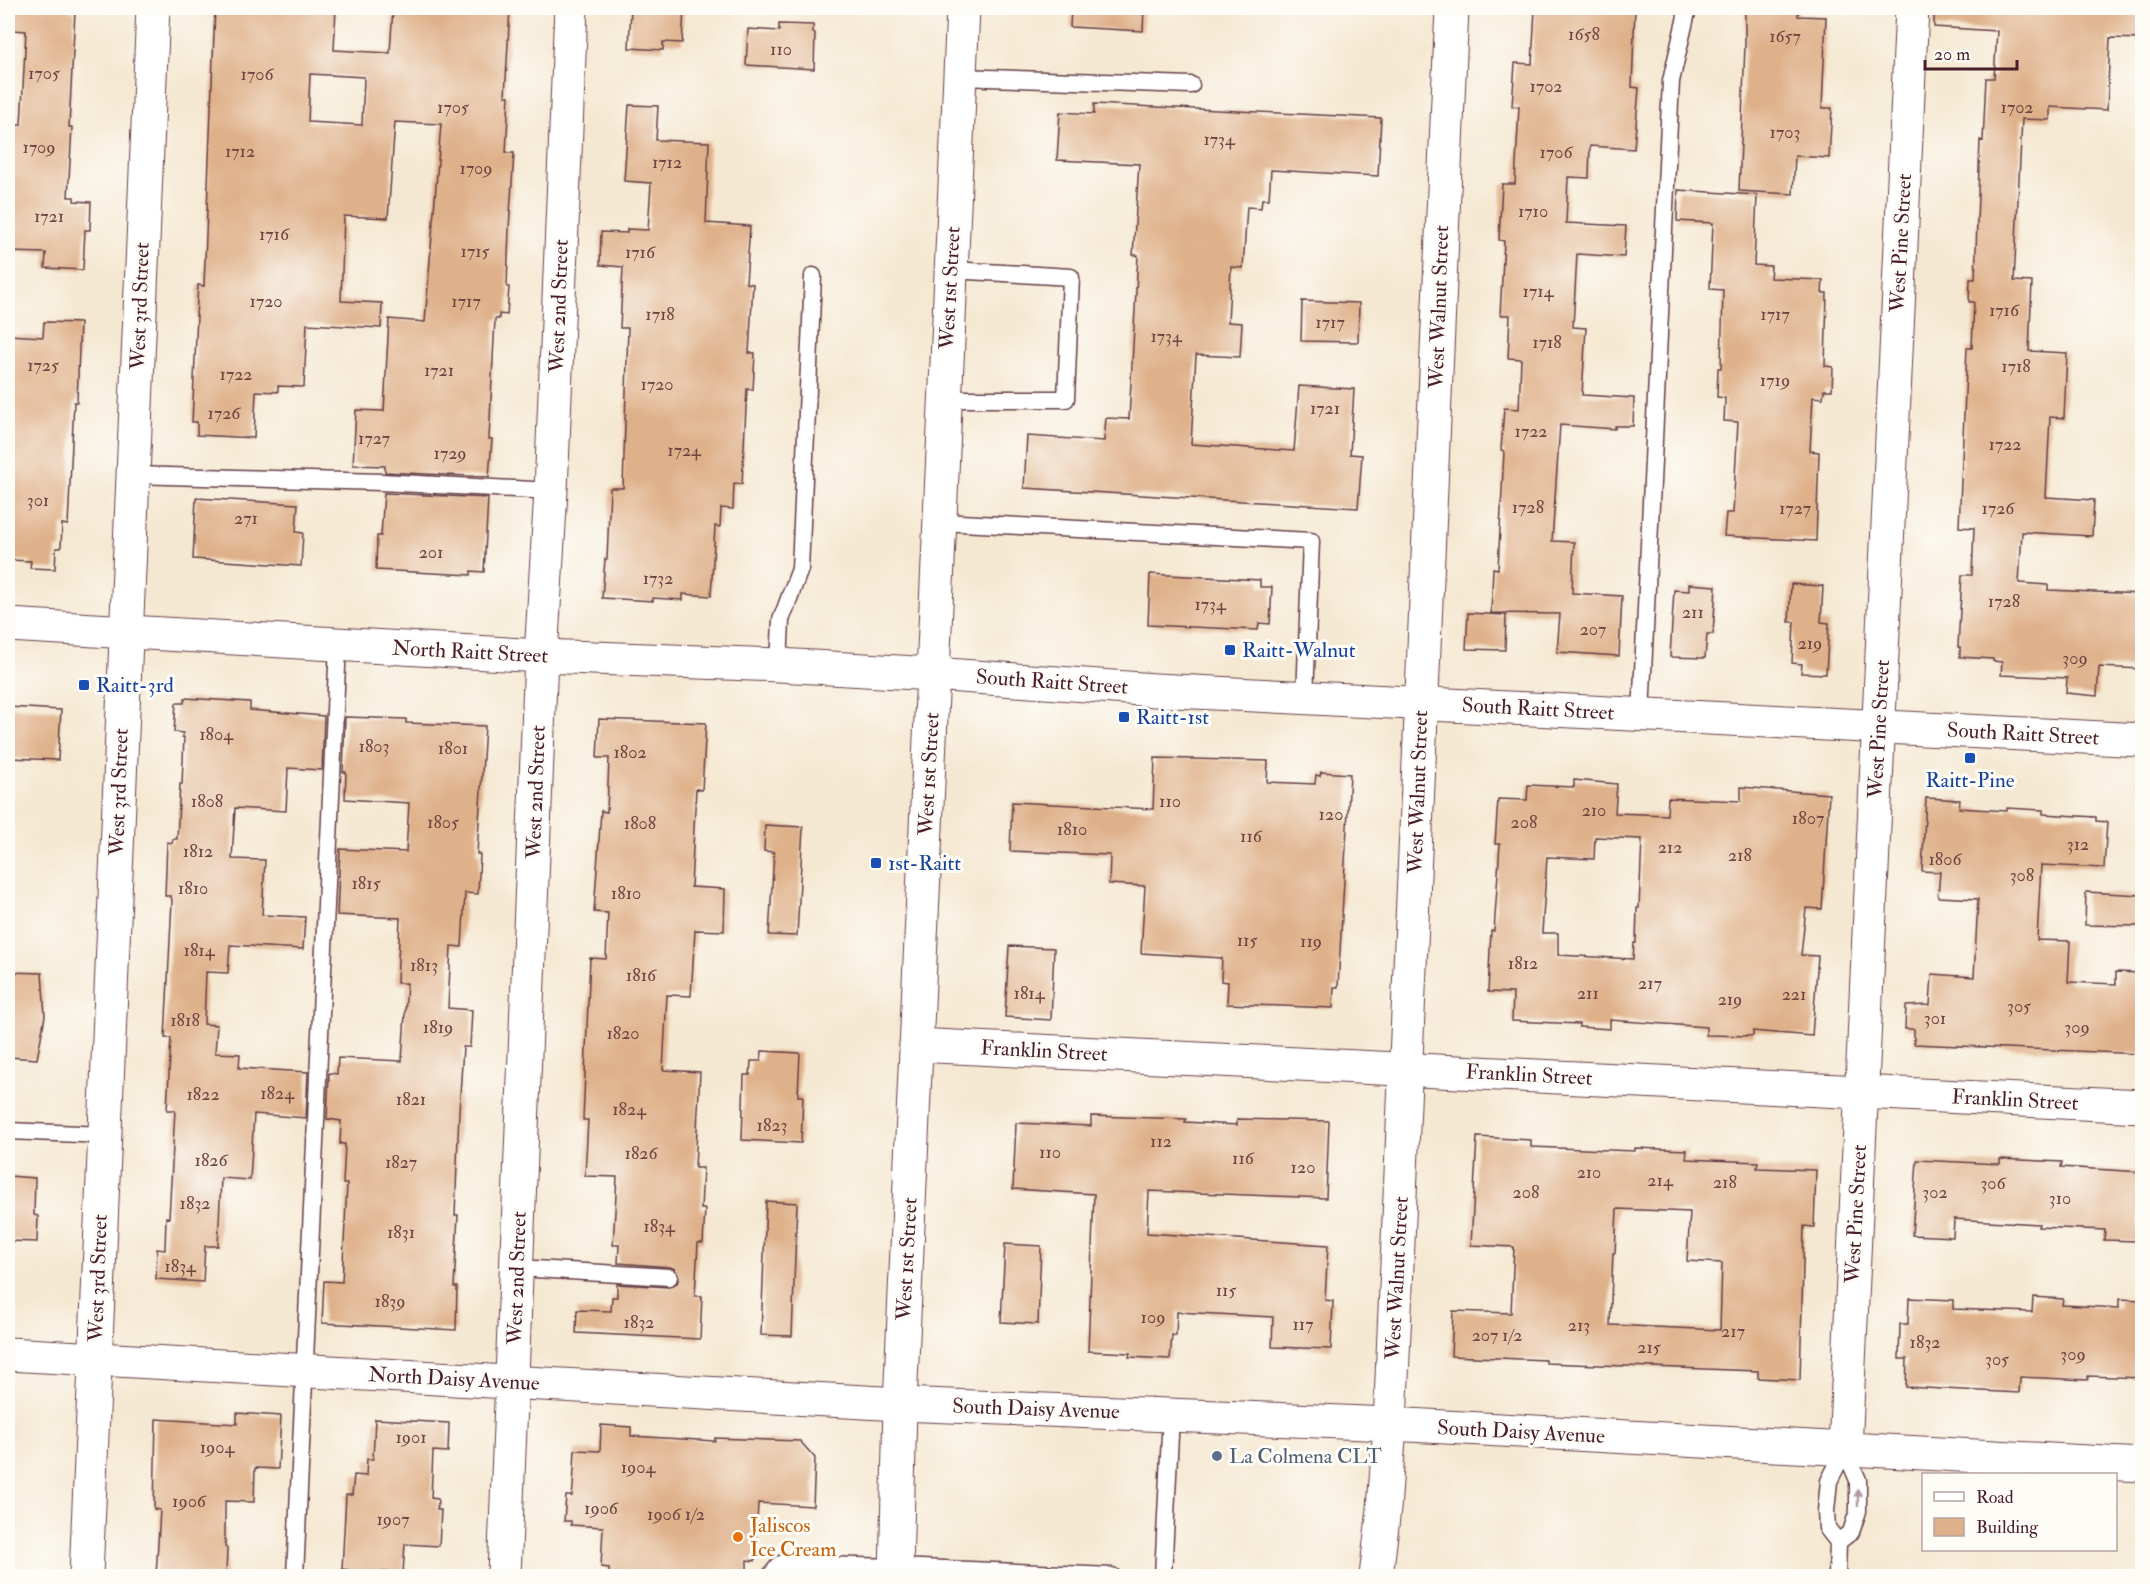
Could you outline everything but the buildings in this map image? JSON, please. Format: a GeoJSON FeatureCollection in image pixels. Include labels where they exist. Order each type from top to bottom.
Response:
{"type":"FeatureCollection","features":[{"type":"Feature","properties":{"kind":"street","name":"West 3rd Street"},"geometry":{"type":"LineString","coordinates":[[86,1576],[153,8]]}},
{"type":"Feature","properties":{"kind":"street","name":"West 2nd Street"},"geometry":{"type":"LineString","coordinates":[[504,1576],[541,656],[551,491],[571,8]]}},
{"type":"Feature","properties":{"kind":"street","name":"West 1st Street"},"geometry":{"type":"LineString","coordinates":[[896,1572],[900,1404],[963,8]]}},
{"type":"Feature","properties":{"kind":"street","name":"West Walnut Street"},"geometry":{"type":"LineString","coordinates":[[1376,1576],[1390,1425],[1452,8]]}},
{"type":"Feature","properties":{"kind":"street","name":"West Pine Street"},"geometry":{"type":"LineString","coordinates":[[1845,1450],[1912,8]]}},
{"type":"Feature","properties":{"kind":"street","name":"North Raitt Street"},"geometry":{"type":"LineString","coordinates":[[8,625],[541,656],[779,665],[933,674]]}},
{"type":"Feature","properties":{"kind":"street","name":"South Raitt Street"},"geometry":{"type":"LineString","coordinates":[[933,674],[1155,690],[2142,740]]}},
{"type":"Feature","properties":{"kind":"street","name":"Franklin Street"},"geometry":{"type":"LineString","coordinates":[[916,1045],[2142,1106]]}},
{"type":"Feature","properties":{"kind":"street","name":"North Daisy Avenue"},"geometry":{"type":"LineString","coordinates":[[8,1354],[900,1404]]}},
{"type":"Feature","properties":{"kind":"street","name":"South Daisy Avenue"},"geometry":{"type":"LineString","coordinates":[[900,1404],[1390,1425],[2142,1465]]}},
{"type":"Feature","properties":{"kind":"lane"},"geometry":{"type":"LineString","coordinates":[[1641,714],[1671,81],[1688,8]]}},
{"type":"Feature","properties":{"kind":"lane"},"geometry":{"type":"LineString","coordinates":[[960,77],[1191,85]]}},
{"type":"Feature","properties":{"kind":"lane"},"geometry":{"type":"LineString","coordinates":[[946,399],[1066,399],[1071,276],[951,270]]}},
{"type":"Feature","properties":{"kind":"lane"},"geometry":{"type":"LineString","coordinates":[[779,665],[781,620],[800,568],[813,276]]}},
{"type":"Feature","properties":{"kind":"lane"},"geometry":{"type":"LineString","coordinates":[[133,476],[381,482],[551,491]]}},
{"type":"Feature","properties":{"kind":"lane"},"geometry":{"type":"LineString","coordinates":[[940,522],[1311,541],[1305,697]]}},
{"type":"Feature","properties":{"kind":"lane"},"geometry":{"type":"LineString","coordinates":[[295,1576],[338,645]]}},
{"type":"Feature","properties":{"kind":"lane"},"geometry":{"type":"LineString","coordinates":[[8,1131],[104,1135]]}},
{"type":"Feature","properties":{"kind":"lane"},"geometry":{"type":"LineString","coordinates":[[518,1268],[669,1277]]}},
{"type":"Feature","properties":{"kind":"lane"},"geometry":{"type":"LineString","coordinates":[[1163,1576],[1171,1415]]}},
{"type":"Feature","properties":{"kind":"lane"},"geometry":{"type":"LineString","coordinates":[[1838,1542],[1851,1532],[1858,1511],[1858,1480],[1845,1450]]}},
{"type":"Feature","properties":{"kind":"lane"},"geometry":{"type":"LineString","coordinates":[[1837,1576],[1838,1542],[1827,1528],[1826,1510],[1829,1481],[1845,1450]]}},
{"type":"Feature","properties":{"kind":"lane"},"geometry":{"type":"LineString","coordinates":[[770,1576],[780,1564],[896,1572],[1112,1576]]}},
{"type":"Feature","properties":{"kind":"place","name":"Raitt-Walnut"},"geometry":{"type":"Point","coordinates":[1230,650]}},
{"type":"Feature","properties":{"kind":"place","name":"Raitt-3rd"},"geometry":{"type":"Point","coordinates":[84,685]}},
{"type":"Feature","properties":{"kind":"place","name":"Raitt-1st"},"geometry":{"type":"Point","coordinates":[1124,717]}},
{"type":"Feature","properties":{"kind":"place","name":"Raitt-Pine"},"geometry":{"type":"Point","coordinates":[1970,758]}},
{"type":"Feature","properties":{"kind":"place","name":"1st-Raitt"},"geometry":{"type":"Point","coordinates":[876,863]}},
{"type":"Feature","properties":{"kind":"place","name":"La Colmena CLT"},"geometry":{"type":"Point","coordinates":[1217,1456]}},
{"type":"Feature","properties":{"kind":"place","name":"Jaliscos Ice Cream"},"geometry":{"type":"Point","coordinates":[738,1537]}}]}
